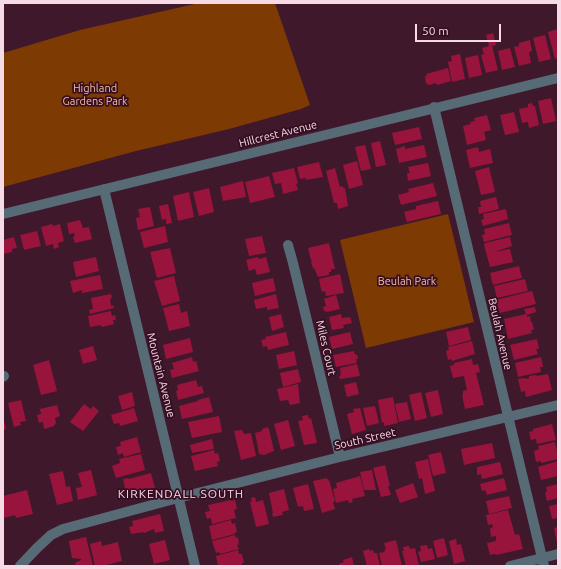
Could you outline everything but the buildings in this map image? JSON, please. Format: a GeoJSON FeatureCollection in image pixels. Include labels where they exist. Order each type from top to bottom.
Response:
{"type":"FeatureCollection","features":[{"type":"Feature","properties":{"kind":"street","name":"Hillcrest Avenue"},"geometry":{"type":"LineString","coordinates":[[3,214],[558,78]]}},
{"type":"Feature","properties":{"kind":"street","name":"Beulah Avenue"},"geometry":{"type":"LineString","coordinates":[[434,108],[543,562]]}},
{"type":"Feature","properties":{"kind":"street","name":"Mountain Avenue"},"geometry":{"type":"LineString","coordinates":[[104,189],[195,566]]}},
{"type":"Feature","properties":{"kind":"street","name":"Miles Court"},"geometry":{"type":"LineString","coordinates":[[288,245],[340,457]]}},
{"type":"Feature","properties":{"kind":"street","name":"South Street"},"geometry":{"type":"LineString","coordinates":[[20,566],[51,535],[63,529],[340,457],[558,405]]}},
{"type":"Feature","properties":{"kind":"street"},"geometry":{"type":"LineString","coordinates":[[510,566],[543,562],[558,554]]}},
{"type":"Feature","properties":{"kind":"green space","name":"Highland Gardens Park"},"geometry":{"type":"Polygon","coordinates":[[[199,3],[275,3],[310,105],[301,109],[229,129],[136,151],[3,187],[3,53],[80,30],[199,3]]]}},
{"type":"Feature","properties":{"kind":"green space","name":"Beulah Park"},"geometry":{"type":"Polygon","coordinates":[[[448,214],[474,322],[366,348],[340,240],[448,214]]]}},
{"type":"Feature","properties":{"kind":"district","name":"KIRKENDALL SOUTH"},"geometry":{"type":"Point","coordinates":[181,494]}}]}
